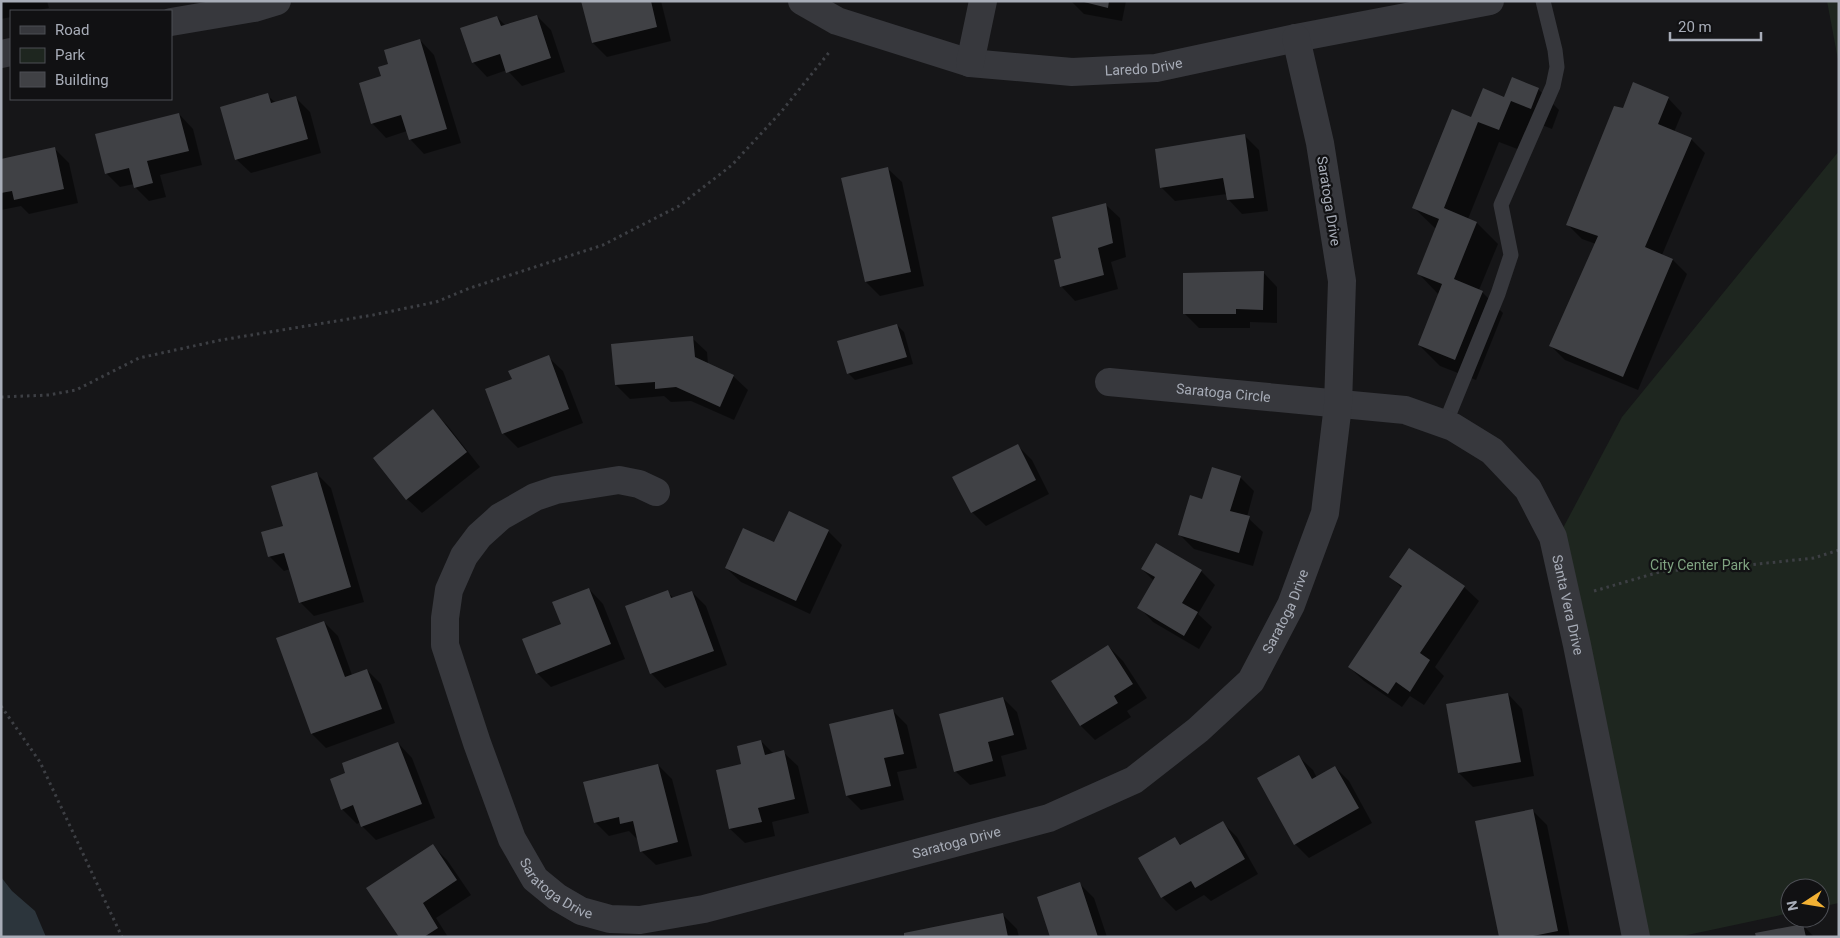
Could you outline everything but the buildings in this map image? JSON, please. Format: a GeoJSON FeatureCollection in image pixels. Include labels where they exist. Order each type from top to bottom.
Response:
{"type":"FeatureCollection","features":[{"type":"Feature","properties":{"kind":"street"},"geometry":{"type":"LineString","coordinates":[[172,22],[254,8],[277,1]]}},
{"type":"Feature","properties":{"kind":"street","name":"Laredo Drive"},"geometry":{"type":"LineString","coordinates":[[802,1],[837,21],[850,26],[970,63],[1072,72],[1156,68],[1296,38],[1490,1]]}},
{"type":"Feature","properties":{"kind":"street"},"geometry":{"type":"LineString","coordinates":[[970,63],[983,1]]}},
{"type":"Feature","properties":{"kind":"street","name":"Saratoga Drive"},"geometry":{"type":"LineString","coordinates":[[656,492],[639,484],[619,480],[556,490],[535,497],[500,517],[479,536],[464,556],[449,590],[444,618],[444,645],[477,743],[512,839],[535,879],[557,897],[581,910],[610,919],[640,920],[704,909],[1048,818],[1134,780],[1198,730],[1251,681],[1291,605],[1325,513],[1338,405],[1342,281],[1320,143],[1296,38]]}},
{"type":"Feature","properties":{"kind":"street","name":"Saratoga Circle"},"geometry":{"type":"LineString","coordinates":[[1109,382],[1338,405]]}},
{"type":"Feature","properties":{"kind":"street","name":"Santa Vera Drive"},"geometry":{"type":"LineString","coordinates":[[1338,405],[1405,410],[1453,427],[1492,451],[1528,489],[1553,537],[1636,937]]}},
{"type":"Feature","properties":{"kind":"lane"},"geometry":{"type":"LineString","coordinates":[[1445,424],[1498,294],[1511,254],[1501,205],[1553,86],[1557,67],[1555,50],[1543,1]]}},
{"type":"Feature","properties":{"kind":"path"},"geometry":{"type":"LineString","coordinates":[[1,397],[49,395],[76,390],[139,358],[212,342],[373,315],[436,302],[470,288],[602,246],[680,206],[732,165],[781,112],[850,26]]}},
{"type":"Feature","properties":{"kind":"path"},"geometry":{"type":"LineString","coordinates":[[1567,600],[1663,571],[1722,568],[1814,558],[1839,550]]}},
{"type":"Feature","properties":{"kind":"path"},"geometry":{"type":"LineString","coordinates":[[1,706],[40,762],[122,937]]}},
{"type":"Feature","properties":{"kind":"green space"},"geometry":{"type":"Polygon","coordinates":[[[1827,1],[1839,1],[1839,65],[1827,1]]]}},
{"type":"Feature","properties":{"kind":"green space","name":"City Center Park"},"geometry":{"type":"Polygon","coordinates":[[[1839,151],[1839,903],[1830,905],[1830,878],[1780,878],[1780,915],[1678,937],[1636,937],[1554,545],[1622,417],[1839,151]]]}},
{"type":"Feature","properties":{"kind":"shaded area"},"geometry":{"type":"Polygon","coordinates":[[[1,877],[12,891],[35,911],[46,937],[1,937],[1,877]]]}}]}
